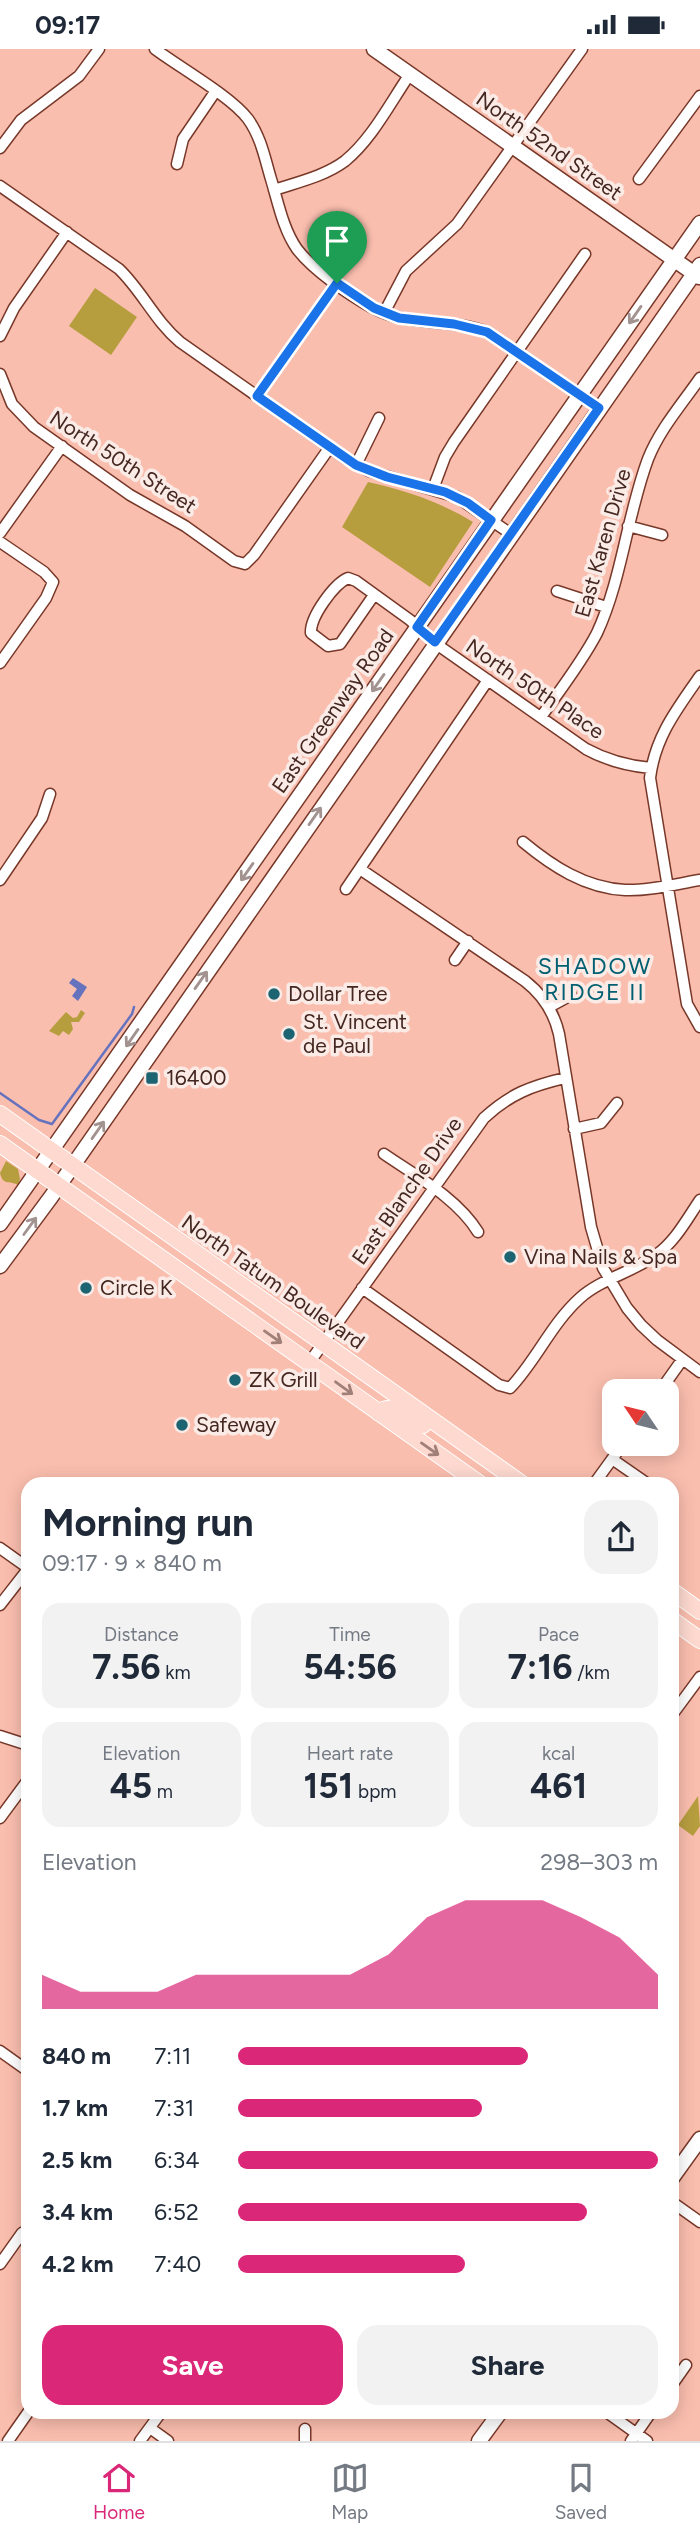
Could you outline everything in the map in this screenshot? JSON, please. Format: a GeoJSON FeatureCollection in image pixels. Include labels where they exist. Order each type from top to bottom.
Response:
{"type":"FeatureCollection","features":[{"type":"Feature","properties":{"kind":"main road","name":"North 52nd Street"},"geometry":{"type":"LineString","coordinates":[[374,49],[674,259],[698,272]]}},
{"type":"Feature","properties":{"kind":"main road","name":"East Greenway Road"},"geometry":{"type":"LineString","coordinates":[[0,1224],[700,223]]}},
{"type":"Feature","properties":{"kind":"main road"},"geometry":{"type":"LineString","coordinates":[[0,1266],[59,1186],[599,408],[698,272]]}},
{"type":"Feature","properties":{"kind":"main road","name":"North Tatum Boulevard"},"geometry":{"type":"LineString","coordinates":[[0,1114],[457,1438],[506,1477]]}},
{"type":"Feature","properties":{"kind":"main road"},"geometry":{"type":"LineString","coordinates":[[0,1145],[470,1477]]}},
{"type":"Feature","properties":{"kind":"main road"},"geometry":{"type":"LineString","coordinates":[[95,1211],[128,1223],[166,1248],[176,1248],[183,1244],[213,1278],[215,1284],[211,1293]]}},
{"type":"Feature","properties":{"kind":"main road"},"geometry":{"type":"LineString","coordinates":[[211,1293],[220,1289],[233,1291],[301,1338],[323,1343]]}},
{"type":"Feature","properties":{"kind":"main road"},"geometry":{"type":"LineString","coordinates":[[379,1413],[391,1408],[435,1431],[457,1438]]}},
{"type":"Feature","properties":{"kind":"main road"},"geometry":{"type":"LineString","coordinates":[[679,1596],[700,1611]]}},
{"type":"Feature","properties":{"kind":"main road"},"geometry":{"type":"LineString","coordinates":[[679,1625],[700,1640]]}},
{"type":"Feature","properties":{"kind":"main road"},"geometry":{"type":"LineString","coordinates":[[679,2168],[700,2139]]}},
{"type":"Feature","properties":{"kind":"main road"},"geometry":{"type":"LineString","coordinates":[[479,2441],[495,2419]]}},
{"type":"Feature","properties":{"kind":"street"},"geometry":{"type":"LineString","coordinates":[[0,148],[21,120],[79,76],[99,49]]}},
{"type":"Feature","properties":{"kind":"street"},"geometry":{"type":"LineString","coordinates":[[155,49],[236,106],[256,131],[289,234],[297,248],[317,268],[384,313],[413,320],[472,327],[487,332],[599,408]]}},
{"type":"Feature","properties":{"kind":"street"},"geometry":{"type":"LineString","coordinates":[[384,313],[405,271],[457,224],[582,49]]}},
{"type":"Feature","properties":{"kind":"street"},"geometry":{"type":"LineString","coordinates":[[274,190],[312,178],[344,162],[366,138],[410,74]]}},
{"type":"Feature","properties":{"kind":"street"},"geometry":{"type":"LineString","coordinates":[[177,164],[183,139],[215,92]]}},
{"type":"Feature","properties":{"kind":"street"},"geometry":{"type":"LineString","coordinates":[[639,179],[700,96]]}},
{"type":"Feature","properties":{"kind":"street"},"geometry":{"type":"LineString","coordinates":[[0,186],[129,279],[165,327],[180,342],[356,465],[457,497],[512,534]]}},
{"type":"Feature","properties":{"kind":"street"},"geometry":{"type":"LineString","coordinates":[[0,336],[14,308],[67,232]]}},
{"type":"Feature","properties":{"kind":"street"},"geometry":{"type":"LineString","coordinates":[[433,489],[454,442],[585,254]]}},
{"type":"Feature","properties":{"kind":"street"},"geometry":{"type":"LineString","coordinates":[[257,396],[337,283]]}},
{"type":"Feature","properties":{"kind":"street"},"geometry":{"type":"LineString","coordinates":[[165,327],[175,318]]}},
{"type":"Feature","properties":{"kind":"street","name":"North 50th Street"},"geometry":{"type":"LineString","coordinates":[[0,374],[6,394],[17,411],[34,427],[130,495],[185,526],[234,561],[245,563],[254,555],[330,447]]}},
{"type":"Feature","properties":{"kind":"street","name":"East Karen Drive"},"geometry":{"type":"LineString","coordinates":[[541,717],[590,643],[606,607],[641,478],[658,438],[700,378]]}},
{"type":"Feature","properties":{"kind":"street"},"geometry":{"type":"LineString","coordinates":[[356,465],[379,418]]}},
{"type":"Feature","properties":{"kind":"street"},"geometry":{"type":"LineString","coordinates":[[0,533],[62,446]]}},
{"type":"Feature","properties":{"kind":"street"},"geometry":{"type":"LineString","coordinates":[[628,526],[662,535]]}},
{"type":"Feature","properties":{"kind":"street"},"geometry":{"type":"LineString","coordinates":[[0,542],[44,572],[53,582],[46,598],[0,663]]}},
{"type":"Feature","properties":{"kind":"street","name":"North 50th Place"},"geometry":{"type":"LineString","coordinates":[[374,595],[340,644],[327,646],[311,633],[313,618],[339,581],[348,578],[374,595],[435,642],[586,749],[607,760],[651,768]]}},
{"type":"Feature","properties":{"kind":"street"},"geometry":{"type":"LineString","coordinates":[[557,590],[606,607]]}},
{"type":"Feature","properties":{"kind":"street"},"geometry":{"type":"LineString","coordinates":[[700,676],[662,732],[651,768],[652,791],[687,1004],[700,1027]]}},
{"type":"Feature","properties":{"kind":"street"},"geometry":{"type":"LineString","coordinates":[[346,889],[488,680]]}},
{"type":"Feature","properties":{"kind":"street"},"geometry":{"type":"LineString","coordinates":[[0,880],[42,818],[50,794]]}},
{"type":"Feature","properties":{"kind":"street"},"geometry":{"type":"LineString","coordinates":[[523,842],[577,879],[598,885],[625,890],[700,880]]}},
{"type":"Feature","properties":{"kind":"street"},"geometry":{"type":"LineString","coordinates":[[360,869],[526,981],[544,999],[559,1034],[591,1227],[603,1268],[641,1325],[700,1372]]}},
{"type":"Feature","properties":{"kind":"street"},"geometry":{"type":"LineString","coordinates":[[455,960],[468,941]]}},
{"type":"Feature","properties":{"kind":"street"},"geometry":{"type":"LineString","coordinates":[[549,1007],[572,995]]}},
{"type":"Feature","properties":{"kind":"street","name":"East Blanche Drive"},"geometry":{"type":"LineString","coordinates":[[309,1363],[470,1135],[496,1107],[531,1086],[565,1078]]}},
{"type":"Feature","properties":{"kind":"street"},"geometry":{"type":"LineString","coordinates":[[574,1129],[601,1123],[617,1103]]}},
{"type":"Feature","properties":{"kind":"street"},"geometry":{"type":"LineString","coordinates":[[384,1154],[433,1188],[470,1219],[478,1232]]}},
{"type":"Feature","properties":{"kind":"street"},"geometry":{"type":"LineString","coordinates":[[362,1289],[499,1385],[510,1388],[564,1314],[583,1296],[644,1263],[670,1244],[700,1200]]}},
{"type":"Feature","properties":{"kind":"street"},"geometry":{"type":"LineString","coordinates":[[669,1379],[682,1360]]}},
{"type":"Feature","properties":{"kind":"street"},"geometry":{"type":"LineString","coordinates":[[599,1477],[614,1456]]}},
{"type":"Feature","properties":{"kind":"street"},"geometry":{"type":"LineString","coordinates":[[612,1459],[638,1477]]}},
{"type":"Feature","properties":{"kind":"street"},"geometry":{"type":"LineString","coordinates":[[0,1548],[21,1564]]}},
{"type":"Feature","properties":{"kind":"street"},"geometry":{"type":"LineString","coordinates":[[0,1605],[21,1578]]}},
{"type":"Feature","properties":{"kind":"street"},"geometry":{"type":"LineString","coordinates":[[679,1705],[700,1677]]}},
{"type":"Feature","properties":{"kind":"street"},"geometry":{"type":"LineString","coordinates":[[0,1736],[21,1743]]}},
{"type":"Feature","properties":{"kind":"street"},"geometry":{"type":"LineString","coordinates":[[0,1818],[21,1790]]}},
{"type":"Feature","properties":{"kind":"street"},"geometry":{"type":"LineString","coordinates":[[1,2052],[21,2066]]}},
{"type":"Feature","properties":{"kind":"street"},"geometry":{"type":"LineString","coordinates":[[679,2207],[700,2222]]}},
{"type":"Feature","properties":{"kind":"street"},"geometry":{"type":"LineString","coordinates":[[0,2264],[21,2234]]}},
{"type":"Feature","properties":{"kind":"street"},"geometry":{"type":"LineString","coordinates":[[679,2375],[686,2365]]}},
{"type":"Feature","properties":{"kind":"street"},"geometry":{"type":"LineString","coordinates":[[8,2441],[23,2419]]}},
{"type":"Feature","properties":{"kind":"street"},"geometry":{"type":"LineString","coordinates":[[140,2441],[156,2419]]}},
{"type":"Feature","properties":{"kind":"street"},"geometry":{"type":"LineString","coordinates":[[614,2419],[634,2437],[647,2441]]}},
{"type":"Feature","properties":{"kind":"street"},"geometry":{"type":"LineString","coordinates":[[634,2437],[646,2419]]}},
{"type":"Feature","properties":{"kind":"street"},"geometry":{"type":"LineString","coordinates":[[150,2428],[168,2441]]}},
{"type":"Feature","properties":{"kind":"street"},"geometry":{"type":"LineString","coordinates":[[305,2429],[305,2441]]}},
{"type":"Feature","properties":{"kind":"shaded area"},"geometry":{"type":"Polygon","coordinates":[[[95,288],[137,317],[111,355],[69,326],[95,288]]]}},
{"type":"Feature","properties":{"kind":"shaded area"},"geometry":{"type":"Polygon","coordinates":[[[368,482],[422,497],[473,522],[430,587],[342,527],[368,482]]]}},
{"type":"Feature","properties":{"kind":"shaded area"},"geometry":{"type":"Polygon","coordinates":[[[81,1010],[85,1013],[79,1022],[71,1022],[73,1029],[69,1035],[63,1031],[59,1036],[49,1031],[66,1012],[73,1018],[77,1017],[81,1010]]]}},
{"type":"Feature","properties":{"kind":"shaded area"},"geometry":{"type":"Polygon","coordinates":[[[6,1161],[18,1169],[18,1185],[1,1177],[0,1173],[6,1161]]]}},
{"type":"Feature","properties":{"kind":"shaded area"},"geometry":{"type":"Polygon","coordinates":[[[698,1796],[700,1826],[693,1836],[679,1824],[698,1796]]]}},
{"type":"Feature","properties":{"kind":"water"},"geometry":{"type":"Polygon","coordinates":[[[73,978],[87,987],[78,1001],[72,996],[77,989],[69,983],[73,978]]]}},
{"type":"Feature","properties":{"kind":"waterway"},"geometry":{"type":"LineString","coordinates":[[0,1093],[39,1120],[52,1124],[132,1014],[134,1007]]}},
{"type":"Feature","properties":{"kind":"place","name":"Dollar Tree"},"geometry":{"type":"Point","coordinates":[274,994]}},
{"type":"Feature","properties":{"kind":"place","name":"St. Vincent de Paul"},"geometry":{"type":"Point","coordinates":[289,1034]}},
{"type":"Feature","properties":{"kind":"place","name":"16400"},"geometry":{"type":"Point","coordinates":[152,1078]}},
{"type":"Feature","properties":{"kind":"place","name":"Vina Nails & Spa"},"geometry":{"type":"Point","coordinates":[510,1257]}},
{"type":"Feature","properties":{"kind":"place","name":"Circle K"},"geometry":{"type":"Point","coordinates":[86,1288]}},
{"type":"Feature","properties":{"kind":"place","name":"ZK Grill"},"geometry":{"type":"Point","coordinates":[235,1380]}},
{"type":"Feature","properties":{"kind":"place","name":"Safeway"},"geometry":{"type":"Point","coordinates":[182,1425]}},
{"type":"Feature","properties":{"kind":"district","name":"SHADOW RIDGE II"},"geometry":{"type":"Point","coordinates":[595,979]}},
{"type":"Feature","properties":{"kind":"route"},"geometry":{"type":"LineString","coordinates":[[337,283],[374,308],[399,318],[454,324],[487,332],[599,408],[435,642],[417,627],[491,520],[468,503],[445,492],[387,477],[356,465],[257,396],[337,283]]}}]}
